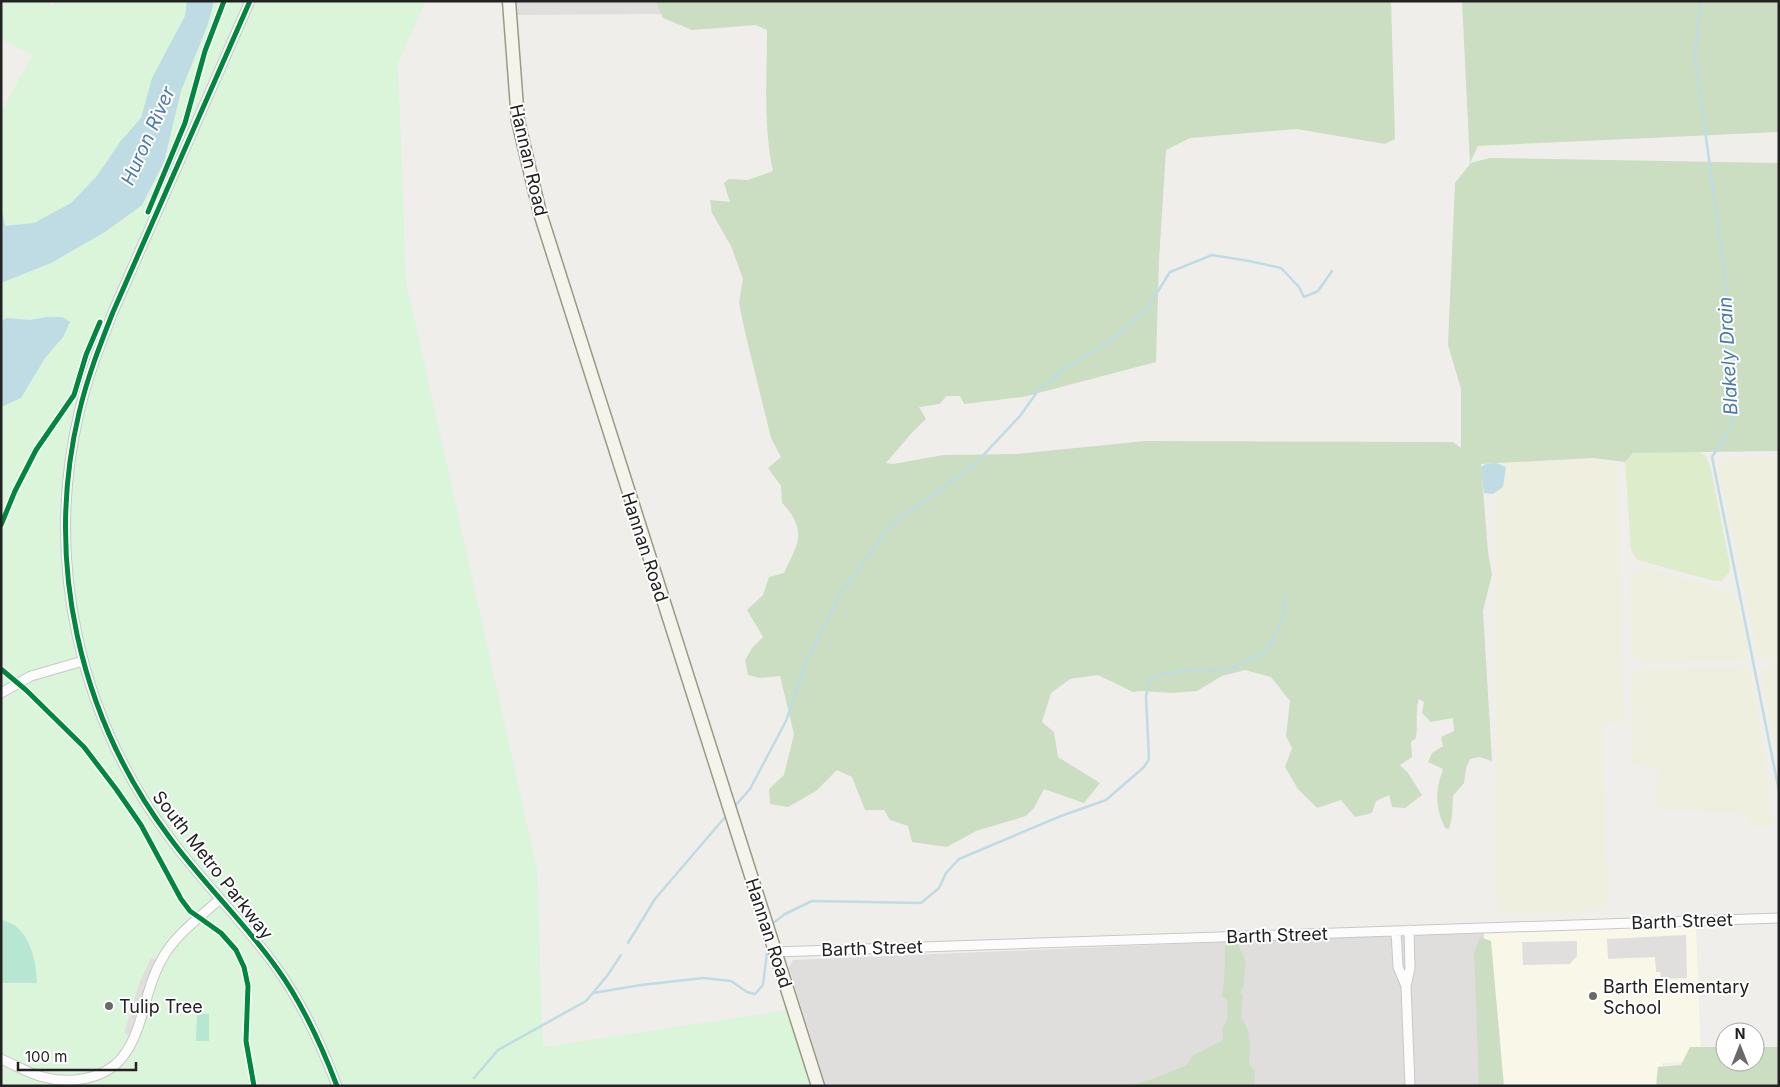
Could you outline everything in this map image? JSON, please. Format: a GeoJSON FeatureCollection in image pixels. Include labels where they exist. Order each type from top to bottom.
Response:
{"type":"FeatureCollection","features":[{"type":"Feature","properties":{"kind":"street","name":"South Metro Parkway"},"geometry":{"type":"LineString","coordinates":[[250,1],[103,336],[93,364],[79,413],[68,481],[65,517],[66,553],[73,618],[83,661],[94,697],[108,731],[136,788],[172,840],[262,949],[290,987],[314,1029],[337,1086]]}},
{"type":"Feature","properties":{"kind":"street","name":"Hannan Road"},"geometry":{"type":"LineString","coordinates":[[509,1],[518,121],[540,213],[818,1086]]}},
{"type":"Feature","properties":{"kind":"street"},"geometry":{"type":"LineString","coordinates":[[1,693],[31,676],[83,661]]}},
{"type":"Feature","properties":{"kind":"street"},"geometry":{"type":"LineString","coordinates":[[1,1059],[42,1077],[74,1081],[96,1075],[116,1064],[131,1044],[156,971],[168,949],[190,925],[220,899]]}},
{"type":"Feature","properties":{"kind":"street","name":"Barth Street"},"geometry":{"type":"LineString","coordinates":[[775,952],[1779,918]]}},
{"type":"Feature","properties":{"kind":"street"},"geometry":{"type":"LineString","coordinates":[[1409,930],[1410,968],[1406,986],[1410,1086]]}},
{"type":"Feature","properties":{"kind":"street"},"geometry":{"type":"LineString","coordinates":[[1396,931],[1398,967],[1406,986]]}},
{"type":"Feature","properties":{"kind":"shaded area"},"geometry":{"type":"Polygon","coordinates":[[[516,1],[808,1],[809,13],[516,15],[516,1]]]}},
{"type":"Feature","properties":{"kind":"shaded area","name":"Barth Elementary School"},"geometry":{"type":"Polygon","coordinates":[[[1696,923],[1701,1061],[1662,1063],[1663,1086],[1491,1086],[1484,931],[1696,923]]]}},
{"type":"Feature","properties":{"kind":"shaded area"},"geometry":{"type":"Polygon","coordinates":[[[1484,931],[1491,1086],[826,1086],[789,968],[793,960],[1484,931]]]}},
{"type":"Feature","properties":{"kind":"shaded area"},"geometry":{"type":"Polygon","coordinates":[[[1686,935],[1687,978],[1661,979],[1660,972],[1656,972],[1655,957],[1608,959],[1607,939],[1686,935]]]}},
{"type":"Feature","properties":{"kind":"shaded area"},"geometry":{"type":"Polygon","coordinates":[[[1577,941],[1577,956],[1570,964],[1523,965],[1522,942],[1577,941]]]}},
{"type":"Feature","properties":{"kind":"shaded area"},"geometry":{"type":"Polygon","coordinates":[[[151,958],[165,963],[138,1039],[124,1033],[140,981],[151,958]]]}},
{"type":"Feature","properties":{"kind":"green space"},"geometry":{"type":"Polygon","coordinates":[[[1,1],[43,1],[53,6],[56,1],[426,1],[398,63],[406,281],[537,869],[543,1047],[788,1010],[812,1086],[1,1086],[1,112],[32,55],[1,39],[1,1]]]}},
{"type":"Feature","properties":{"kind":"green space"},"geometry":{"type":"Polygon","coordinates":[[[656,1],[1391,1],[1395,139],[1385,144],[1297,129],[1190,138],[1166,150],[1159,260],[1156,362],[1023,397],[964,404],[960,396],[946,396],[940,404],[919,407],[926,419],[886,463],[893,464],[944,455],[1016,454],[1145,441],[1453,442],[1461,448],[1461,389],[1448,345],[1455,183],[1470,164],[1462,1],[1779,1],[1779,132],[1478,146],[1470,163],[1490,158],[1779,163],[1779,451],[1633,453],[1625,462],[1593,458],[1481,464],[1488,552],[1492,574],[1483,611],[1492,761],[1479,757],[1470,759],[1466,768],[1464,783],[1453,796],[1452,817],[1449,829],[1445,828],[1439,813],[1437,799],[1443,769],[1428,762],[1432,753],[1443,746],[1441,737],[1454,731],[1453,718],[1431,722],[1422,713],[1424,702],[1419,699],[1416,738],[1411,742],[1412,757],[1400,765],[1408,773],[1422,795],[1405,808],[1392,807],[1389,795],[1376,801],[1372,813],[1355,817],[1341,800],[1317,808],[1298,789],[1285,767],[1292,748],[1286,736],[1290,701],[1271,677],[1245,670],[1222,676],[1197,691],[1171,693],[1133,692],[1098,675],[1070,679],[1051,693],[1042,722],[1054,732],[1058,757],[1100,783],[1084,803],[1044,789],[1034,808],[1026,816],[976,831],[947,847],[912,842],[908,826],[890,820],[884,810],[865,810],[852,777],[837,770],[816,791],[788,807],[770,804],[769,789],[784,775],[794,734],[780,676],[759,678],[748,675],[745,660],[752,648],[763,637],[747,610],[763,595],[769,577],[784,573],[796,547],[798,529],[789,510],[782,503],[781,486],[768,468],[781,457],[771,438],[744,328],[739,303],[743,279],[731,246],[712,213],[710,200],[730,202],[724,183],[729,179],[748,180],[773,171],[767,119],[767,30],[756,25],[692,30],[663,18],[656,1]]]}},
{"type":"Feature","properties":{"kind":"green space"},"geometry":{"type":"Polygon","coordinates":[[[1700,452],[1706,457],[1710,465],[1730,566],[1729,573],[1721,581],[1714,581],[1638,560],[1631,550],[1625,462],[1633,453],[1700,452]]]}},
{"type":"Feature","properties":{"kind":"green space"},"geometry":{"type":"Polygon","coordinates":[[[1779,457],[1779,657],[1759,658],[1718,468],[1724,460],[1731,458],[1779,457]]]}},
{"type":"Feature","properties":{"kind":"green space"},"geometry":{"type":"Polygon","coordinates":[[[1594,458],[1611,462],[1617,468],[1618,477],[1624,722],[1602,724],[1608,904],[1599,910],[1533,913],[1500,911],[1497,907],[1496,874],[1496,463],[1594,458]]]}},
{"type":"Feature","properties":{"kind":"green space"},"geometry":{"type":"Polygon","coordinates":[[[1640,568],[1648,568],[1732,593],[1739,606],[1749,654],[1746,660],[1645,663],[1638,660],[1632,649],[1629,581],[1632,574],[1640,568]]]}},
{"type":"Feature","properties":{"kind":"green space"},"geometry":{"type":"Polygon","coordinates":[[[1779,662],[1779,766],[1760,668],[1770,667],[1770,663],[1779,662]]]}},
{"type":"Feature","properties":{"kind":"green space"},"geometry":{"type":"Polygon","coordinates":[[[1745,666],[1751,670],[1774,827],[1752,827],[1748,816],[1744,814],[1657,810],[1658,766],[1643,767],[1632,764],[1630,683],[1634,673],[1646,669],[1745,666]]]}},
{"type":"Feature","properties":{"kind":"green space"},"geometry":{"type":"Polygon","coordinates":[[[1,920],[11,923],[18,929],[29,944],[33,954],[37,983],[1,983],[1,920]]]}},
{"type":"Feature","properties":{"kind":"green space"},"geometry":{"type":"Polygon","coordinates":[[[1480,937],[1491,941],[1504,1086],[1479,1086],[1474,953],[1480,937]]]}},
{"type":"Feature","properties":{"kind":"green space"},"geometry":{"type":"Polygon","coordinates":[[[1232,942],[1238,943],[1246,963],[1241,992],[1243,996],[1241,1016],[1248,1030],[1249,1064],[1255,1071],[1254,1086],[1129,1086],[1150,1080],[1187,1065],[1192,1056],[1223,1040],[1222,1028],[1227,1021],[1227,1000],[1222,997],[1225,946],[1232,942]]]}},
{"type":"Feature","properties":{"kind":"green space"},"geometry":{"type":"Polygon","coordinates":[[[197,1013],[209,1014],[209,1041],[196,1041],[197,1013]]]}},
{"type":"Feature","properties":{"kind":"green space"},"geometry":{"type":"Polygon","coordinates":[[[1690,1047],[1715,1047],[1715,1072],[1765,1072],[1765,1047],[1779,1047],[1779,1086],[1656,1086],[1658,1067],[1681,1065],[1690,1047]]]}},
{"type":"Feature","properties":{"kind":"water","name":"Huron River"},"geometry":{"type":"Polygon","coordinates":[[[187,1],[214,1],[208,24],[181,91],[164,162],[142,205],[105,232],[51,263],[1,283],[1,206],[5,226],[34,223],[71,203],[97,176],[120,142],[141,118],[152,78],[185,16],[187,1]]]}},
{"type":"Feature","properties":{"kind":"water"},"geometry":{"type":"Polygon","coordinates":[[[62,317],[70,322],[63,337],[45,358],[21,398],[1,407],[1,321],[7,318],[30,320],[62,317]]]}},
{"type":"Feature","properties":{"kind":"water"},"geometry":{"type":"Polygon","coordinates":[[[1496,463],[1506,467],[1503,487],[1493,494],[1484,493],[1481,467],[1486,464],[1496,463]]]}},
{"type":"Feature","properties":{"kind":"waterway","name":"Blakely Drain"},"geometry":{"type":"LineString","coordinates":[[1701,1],[1695,56],[1725,278],[1731,379],[1732,427],[1712,457],[1779,791]]}},
{"type":"Feature","properties":{"kind":"waterway"},"geometry":{"type":"LineString","coordinates":[[734,807],[750,789],[786,721],[805,665],[841,593],[889,527],[974,465],[1020,416],[1037,392],[1064,369],[1109,342],[1148,307],[1170,272],[1212,255],[1249,261],[1281,268],[1299,287],[1304,297],[1318,291],[1332,271]]}},
{"type":"Feature","properties":{"kind":"waterway"},"geometry":{"type":"LineString","coordinates":[[772,924],[785,914],[812,901],[921,903],[939,888],[946,873],[959,859],[1061,816],[1106,800],[1144,767],[1149,759],[1146,697],[1149,680],[1161,674],[1193,670],[1230,669],[1267,651],[1283,618],[1284,597]]}},
{"type":"Feature","properties":{"kind":"waterway"},"geometry":{"type":"LineString","coordinates":[[628,943],[655,899],[726,816]]}},
{"type":"Feature","properties":{"kind":"waterway"},"geometry":{"type":"LineString","coordinates":[[593,993],[703,978],[731,981],[747,992],[755,994],[763,985],[768,944]]}},
{"type":"Feature","properties":{"kind":"waterway"},"geometry":{"type":"LineString","coordinates":[[474,1078],[498,1050],[586,1001],[607,976],[621,955]]}},
{"type":"Feature","properties":{"kind":"cycle path"},"geometry":{"type":"LineString","coordinates":[[148,212],[185,123],[205,51],[224,1]]}},
{"type":"Feature","properties":{"kind":"cycle path"},"geometry":{"type":"LineString","coordinates":[[250,1],[113,312],[90,374],[79,413],[69,469],[66,525],[68,581],[77,636],[92,689],[112,741],[139,791],[170,838],[264,950],[286,981],[311,1025],[337,1086]]}},
{"type":"Feature","properties":{"kind":"cycle path"},"geometry":{"type":"LineString","coordinates":[[1,525],[15,491],[36,450],[74,395],[86,355],[100,322]]}},
{"type":"Feature","properties":{"kind":"cycle path"},"geometry":{"type":"LineString","coordinates":[[1,669],[26,690],[84,747],[141,825],[181,899],[190,911],[221,933],[236,950],[244,967],[248,986],[246,1041],[254,1086]]}},
{"type":"Feature","properties":{"kind":"place","name":"Barth Elementary School"},"geometry":{"type":"Point","coordinates":[1593,996]}},
{"type":"Feature","properties":{"kind":"place","name":"Tulip Tree"},"geometry":{"type":"Point","coordinates":[109,1006]}}]}
